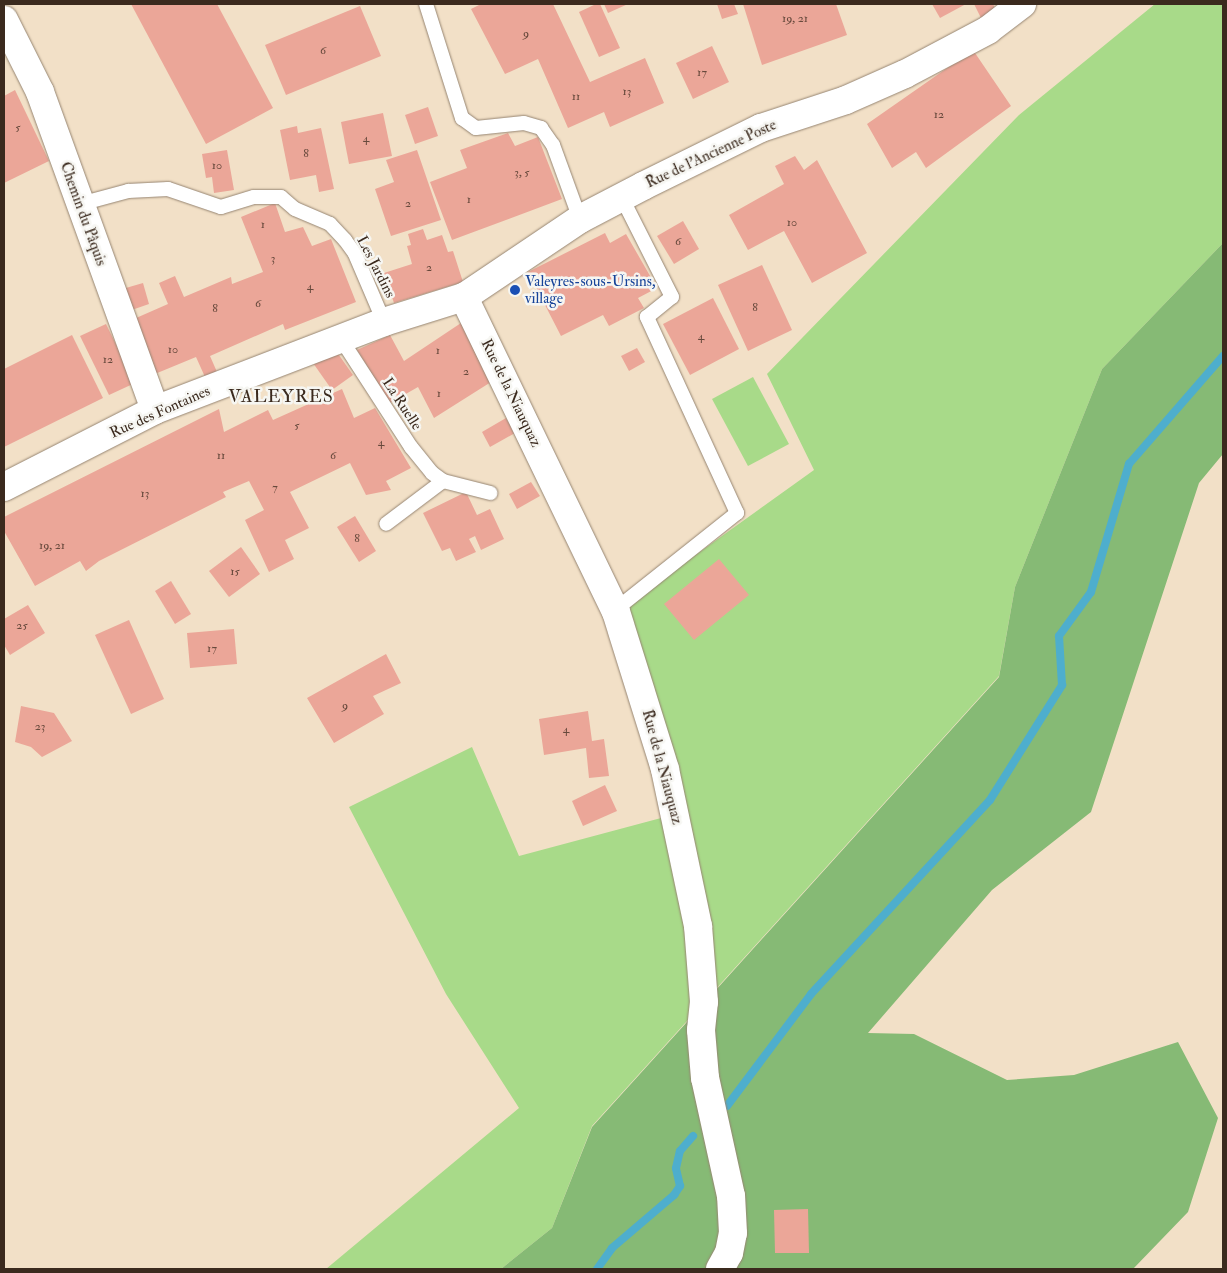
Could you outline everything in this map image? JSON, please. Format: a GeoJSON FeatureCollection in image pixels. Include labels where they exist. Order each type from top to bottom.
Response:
{"type":"FeatureCollection","features":[{"type":"Feature","properties":{"kind":"street","name":"Rue de l'Ancienne Poste"},"geometry":{"type":"LineString","coordinates":[[464,297],[580,219],[761,128],[846,100],[905,74],[988,30],[1022,4]]}},
{"type":"Feature","properties":{"kind":"street","name":"Chemin du Pâquis"},"geometry":{"type":"LineString","coordinates":[[4,20],[40,92],[155,410]]}},
{"type":"Feature","properties":{"kind":"street","name":"Rue de la Niauquaz"},"geometry":{"type":"LineString","coordinates":[[464,297],[615,610],[666,769],[698,926],[704,1002],[701,1030],[705,1078],[731,1196],[733,1233],[729,1253],[720,1269]]}},
{"type":"Feature","properties":{"kind":"street","name":"Rue des Fontaines"},"geometry":{"type":"LineString","coordinates":[[4,488],[155,410],[384,322],[464,297]]}},
{"type":"Feature","properties":{"kind":"lane"},"geometry":{"type":"LineString","coordinates":[[426,4],[462,118],[476,128],[524,123],[541,128],[553,145],[580,219]]}},
{"type":"Feature","properties":{"kind":"lane","name":"Les Jardins"},"geometry":{"type":"LineString","coordinates":[[80,204],[128,191],[168,189],[221,207],[254,197],[281,197],[295,209],[330,224],[345,240],[354,254],[384,322]]}},
{"type":"Feature","properties":{"kind":"lane"},"geometry":{"type":"LineString","coordinates":[[615,610],[737,513],[647,317],[672,297],[622,198]]}},
{"type":"Feature","properties":{"kind":"lane","name":"La Ruelle"},"geometry":{"type":"LineString","coordinates":[[341,339],[411,446],[432,473],[443,480],[490,493]]}},
{"type":"Feature","properties":{"kind":"lane"},"geometry":{"type":"LineString","coordinates":[[386,524],[443,480]]}},
{"type":"Feature","properties":{"kind":"green space"},"geometry":{"type":"Polygon","coordinates":[[[1155,4],[1223,4],[1223,243],[1102,369],[1015,587],[999,676],[592,1126],[552,1228],[501,1269],[326,1269],[519,1108],[446,994],[349,807],[472,747],[519,856],[676,814],[616,612],[814,470],[767,374],[1019,115],[1155,4]]]}},
{"type":"Feature","properties":{"kind":"green space"},"geometry":{"type":"Polygon","coordinates":[[[1223,243],[1223,454],[1199,483],[1091,812],[992,890],[868,1033],[914,1034],[1007,1080],[1074,1075],[1178,1042],[1218,1118],[1188,1212],[1133,1269],[501,1269],[552,1228],[592,1127],[999,677],[1015,587],[1102,369],[1223,243]]]}},
{"type":"Feature","properties":{"kind":"green space"},"geometry":{"type":"Polygon","coordinates":[[[753,377],[789,444],[748,466],[712,399],[753,377]]]}},
{"type":"Feature","properties":{"kind":"building"},"geometry":{"type":"Polygon","coordinates":[[[131,4],[217,4],[273,108],[206,144],[131,4]]]}},
{"type":"Feature","properties":{"kind":"building"},"geometry":{"type":"Polygon","coordinates":[[[481,4],[553,4],[590,82],[645,58],[664,103],[610,127],[604,112],[568,128],[538,59],[505,74],[471,9],[481,4]]]}},
{"type":"Feature","properties":{"kind":"building"},"geometry":{"type":"Polygon","coordinates":[[[600,4],[620,48],[599,57],[579,12],[600,4]]]}},
{"type":"Feature","properties":{"kind":"building"},"geometry":{"type":"Polygon","coordinates":[[[604,4],[628,4],[608,13],[604,4]]]}},
{"type":"Feature","properties":{"kind":"building"},"geometry":{"type":"Polygon","coordinates":[[[717,4],[734,4],[738,14],[722,19],[717,4]]]}},
{"type":"Feature","properties":{"kind":"building"},"geometry":{"type":"Polygon","coordinates":[[[743,4],[836,4],[847,35],[762,65],[743,4]]]}},
{"type":"Feature","properties":{"kind":"building"},"geometry":{"type":"Polygon","coordinates":[[[932,4],[966,4],[940,18],[932,4]]]}},
{"type":"Feature","properties":{"kind":"building"},"geometry":{"type":"Polygon","coordinates":[[[974,4],[993,4],[996,10],[981,18],[974,4]]]}},
{"type":"Feature","properties":{"kind":"building"},"geometry":{"type":"Polygon","coordinates":[[[360,6],[381,56],[286,95],[265,45],[360,6]]]}},
{"type":"Feature","properties":{"kind":"building"},"geometry":{"type":"Polygon","coordinates":[[[712,46],[729,82],[693,99],[676,63],[712,46]]]}},
{"type":"Feature","properties":{"kind":"building"},"geometry":{"type":"Polygon","coordinates":[[[973,50],[1011,106],[926,168],[916,152],[892,168],[867,124],[973,50]]]}},
{"type":"Feature","properties":{"kind":"building"},"geometry":{"type":"Polygon","coordinates":[[[15,90],[49,161],[4,183],[4,96],[15,90]]]}},
{"type":"Feature","properties":{"kind":"building"},"geometry":{"type":"Polygon","coordinates":[[[428,107],[438,136],[415,144],[405,115],[428,107]]]}},
{"type":"Feature","properties":{"kind":"building"},"geometry":{"type":"Polygon","coordinates":[[[383,113],[392,156],[349,164],[341,122],[383,113]]]}},
{"type":"Feature","properties":{"kind":"building"},"geometry":{"type":"Polygon","coordinates":[[[297,126],[298,133],[321,128],[334,189],[319,192],[316,175],[290,180],[280,130],[297,126]]]}},
{"type":"Feature","properties":{"kind":"building"},"geometry":{"type":"Polygon","coordinates":[[[508,133],[515,146],[538,137],[562,199],[452,240],[430,182],[467,168],[460,150],[508,133]]]}},
{"type":"Feature","properties":{"kind":"building"},"geometry":{"type":"Polygon","coordinates":[[[227,150],[234,190],[214,193],[212,177],[206,178],[202,154],[227,150]]]}},
{"type":"Feature","properties":{"kind":"building"},"geometry":{"type":"Polygon","coordinates":[[[417,150],[441,220],[391,236],[375,189],[394,182],[386,160],[417,150]]]}},
{"type":"Feature","properties":{"kind":"building"},"geometry":{"type":"Polygon","coordinates":[[[795,156],[804,170],[817,160],[867,253],[812,283],[784,231],[748,250],[729,215],[784,184],[775,166],[795,156]]]}},
{"type":"Feature","properties":{"kind":"building"},"geometry":{"type":"Polygon","coordinates":[[[275,203],[285,232],[303,227],[312,246],[331,239],[356,302],[285,330],[283,324],[210,356],[217,372],[205,377],[196,357],[150,376],[127,322],[168,304],[159,283],[175,276],[184,297],[231,277],[232,284],[263,272],[241,217],[275,203]]]}},
{"type":"Feature","properties":{"kind":"building"},"geometry":{"type":"Polygon","coordinates":[[[683,221],[699,249],[674,264],[657,236],[683,221]]]}},
{"type":"Feature","properties":{"kind":"building"},"geometry":{"type":"Polygon","coordinates":[[[423,229],[427,240],[442,235],[448,252],[453,251],[463,282],[394,303],[384,273],[412,264],[407,246],[411,245],[408,234],[423,229]]]}},
{"type":"Feature","properties":{"kind":"building"},"geometry":{"type":"Polygon","coordinates":[[[605,233],[610,243],[626,234],[657,288],[638,298],[644,308],[609,326],[603,315],[561,336],[528,272],[605,233]]]}},
{"type":"Feature","properties":{"kind":"building"},"geometry":{"type":"Polygon","coordinates":[[[762,265],[792,330],[748,351],[718,285],[762,265]]]}},
{"type":"Feature","properties":{"kind":"building"},"geometry":{"type":"Polygon","coordinates":[[[143,283],[149,304],[126,312],[119,290],[143,283]]]}},
{"type":"Feature","properties":{"kind":"building"},"geometry":{"type":"Polygon","coordinates":[[[713,298],[739,349],[690,375],[663,324],[713,298]]]}},
{"type":"Feature","properties":{"kind":"building"},"geometry":{"type":"Polygon","coordinates":[[[461,323],[491,382],[434,418],[418,387],[390,403],[357,350],[390,335],[404,361],[461,323]]]}},
{"type":"Feature","properties":{"kind":"building"},"geometry":{"type":"Polygon","coordinates":[[[106,324],[135,383],[109,395],[80,336],[106,324]]]}},
{"type":"Feature","properties":{"kind":"building"},"geometry":{"type":"Polygon","coordinates":[[[72,335],[103,398],[4,447],[4,369],[72,335]]]}},
{"type":"Feature","properties":{"kind":"building"},"geometry":{"type":"Polygon","coordinates":[[[334,348],[353,375],[332,390],[313,363],[334,348]]]}},
{"type":"Feature","properties":{"kind":"building"},"geometry":{"type":"Polygon","coordinates":[[[637,348],[645,362],[629,371],[621,356],[637,348]]]}},
{"type":"Feature","properties":{"kind":"building"},"geometry":{"type":"Polygon","coordinates":[[[342,389],[354,418],[375,408],[411,468],[386,481],[391,490],[366,495],[350,463],[290,492],[309,528],[285,540],[294,559],[269,572],[245,520],[264,510],[249,481],[223,492],[226,497],[99,561],[86,571],[80,561],[35,586],[4,531],[4,517],[219,409],[224,432],[268,410],[273,420],[342,389]]]}},
{"type":"Feature","properties":{"kind":"building"},"geometry":{"type":"Polygon","coordinates":[[[506,418],[515,433],[490,447],[482,432],[506,418]]]}},
{"type":"Feature","properties":{"kind":"building"},"geometry":{"type":"Polygon","coordinates":[[[531,482],[540,496],[517,509],[509,494],[531,482]]]}},
{"type":"Feature","properties":{"kind":"building"},"geometry":{"type":"Polygon","coordinates":[[[466,492],[477,515],[490,509],[504,539],[481,550],[475,536],[469,539],[476,552],[456,561],[450,548],[442,551],[423,513],[466,492]]]}},
{"type":"Feature","properties":{"kind":"building"},"geometry":{"type":"Polygon","coordinates":[[[355,516],[376,551],[359,562],[337,527],[355,516]]]}},
{"type":"Feature","properties":{"kind":"building"},"geometry":{"type":"Polygon","coordinates":[[[241,547],[260,574],[229,597],[209,571],[241,547]]]}},
{"type":"Feature","properties":{"kind":"building"},"geometry":{"type":"Polygon","coordinates":[[[719,559],[749,595],[694,640],[664,604],[719,559]]]}},
{"type":"Feature","properties":{"kind":"building"},"geometry":{"type":"Polygon","coordinates":[[[171,581],[191,614],[175,624],[155,591],[171,581]]]}},
{"type":"Feature","properties":{"kind":"building"},"geometry":{"type":"Polygon","coordinates":[[[28,605],[45,633],[10,655],[4,645],[4,619],[28,605]]]}},
{"type":"Feature","properties":{"kind":"building"},"geometry":{"type":"Polygon","coordinates":[[[129,620],[164,699],[131,714],[95,635],[129,620]]]}},
{"type":"Feature","properties":{"kind":"building"},"geometry":{"type":"Polygon","coordinates":[[[234,629],[237,664],[190,668],[187,633],[234,629]]]}},
{"type":"Feature","properties":{"kind":"building"},"geometry":{"type":"Polygon","coordinates":[[[386,654],[401,683],[373,696],[384,714],[334,743],[307,698],[386,654]]]}},
{"type":"Feature","properties":{"kind":"building"},"geometry":{"type":"Polygon","coordinates":[[[21,706],[54,713],[72,741],[42,757],[31,747],[15,742],[21,706]]]}},
{"type":"Feature","properties":{"kind":"building"},"geometry":{"type":"Polygon","coordinates":[[[588,711],[592,741],[604,739],[609,776],[589,778],[586,748],[544,755],[539,719],[588,711]]]}},
{"type":"Feature","properties":{"kind":"building"},"geometry":{"type":"Polygon","coordinates":[[[605,785],[617,811],[583,826],[572,801],[605,785]]]}},
{"type":"Feature","properties":{"kind":"building"},"geometry":{"type":"Polygon","coordinates":[[[808,1209],[809,1253],[775,1253],[774,1210],[808,1209]]]}},
{"type":"Feature","properties":{"kind":"waterway"},"geometry":{"type":"LineString","coordinates":[[727,1106],[811,994],[990,800],[1062,685],[1059,636],[1091,592],[1129,464],[1223,356]]}},
{"type":"Feature","properties":{"kind":"waterway"},"geometry":{"type":"LineString","coordinates":[[597,1269],[612,1248],[674,1195],[680,1186],[676,1168],[680,1151],[693,1136]]}},
{"type":"Feature","properties":{"kind":"place","name":"Valeyres-sous-Ursins, village"},"geometry":{"type":"Point","coordinates":[515,290]}},
{"type":"Feature","properties":{"kind":"district","name":"VALEYRES"},"geometry":{"type":"Point","coordinates":[281,397]}}]}
